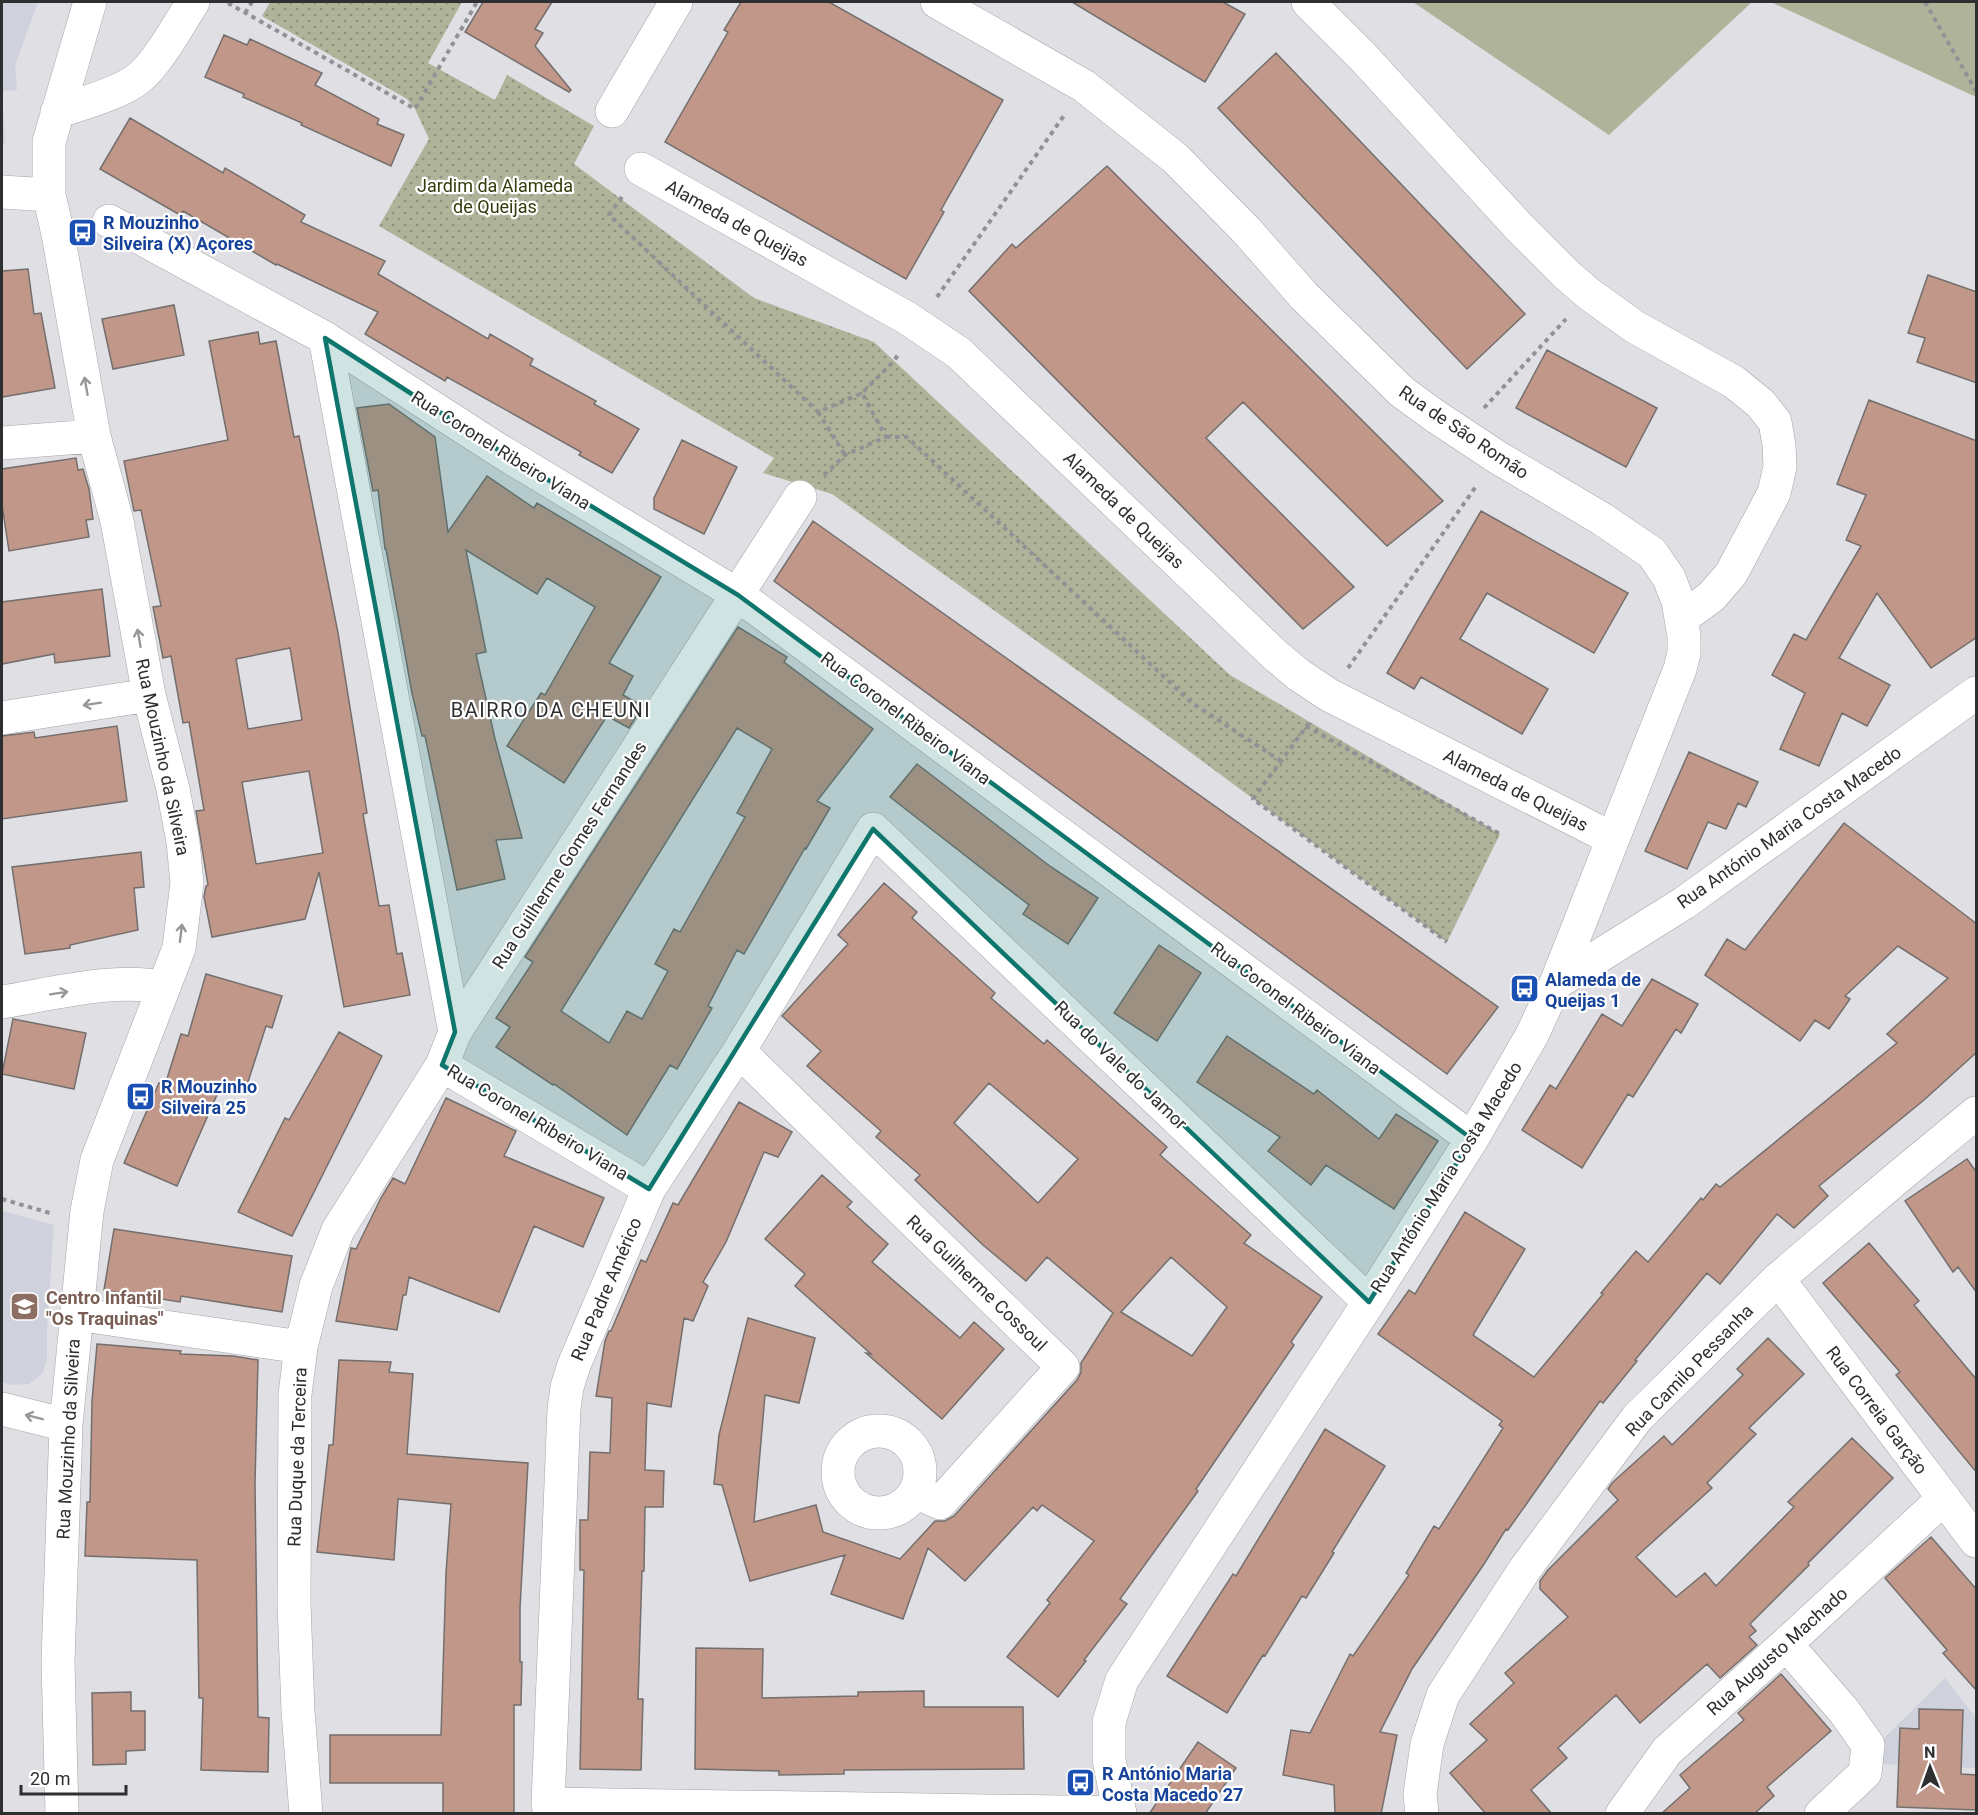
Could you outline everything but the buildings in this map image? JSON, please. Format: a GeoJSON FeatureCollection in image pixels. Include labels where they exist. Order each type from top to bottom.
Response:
{"type":"FeatureCollection","features":[{"type":"Feature","properties":{"kind":"street"},"geometry":{"type":"LineString","coordinates":[[2,192],[49,195],[48,142],[90,2]]}},
{"type":"Feature","properties":{"kind":"street"},"geometry":{"type":"LineString","coordinates":[[57,112],[123,88],[139,79],[152,65],[194,2]]}},
{"type":"Feature","properties":{"kind":"street"},"geometry":{"type":"LineString","coordinates":[[612,111],[676,2]]}},
{"type":"Feature","properties":{"kind":"street","name":"Rua de São Romão"},"geometry":{"type":"LineString","coordinates":[[937,2],[1084,86],[1161,146],[1246,230],[1304,296],[1402,392],[1497,457],[1602,519],[1652,553],[1669,578],[1682,618],[1684,653],[1680,669],[1556,983]]}},
{"type":"Feature","properties":{"kind":"street"},"geometry":{"type":"LineString","coordinates":[[1308,2],[1363,57],[1520,228],[1567,275],[1635,327],[1734,382],[1761,404],[1775,422],[1780,467],[1774,493],[1731,574],[1711,597],[1682,618]]}},
{"type":"Feature","properties":{"kind":"street","name":"Alameda de Queijas"},"geometry":{"type":"LineString","coordinates":[[642,169],[917,325],[959,353],[1275,655],[1299,675],[1329,695],[1613,839]]}},
{"type":"Feature","properties":{"kind":"street","name":"Rua Mouzinho da Silveira"},"geometry":{"type":"LineString","coordinates":[[49,195],[94,436],[117,521],[149,695],[173,789],[183,842],[187,883],[179,948],[98,1160],[86,1223],[66,1425],[58,1662],[62,1814]]}},
{"type":"Feature","properties":{"kind":"street","name":"Rua Coronel Ribeiro Viana"},"geometry":{"type":"LineString","coordinates":[[109,221],[325,338],[496,449],[738,594],[1472,1139]]}},
{"type":"Feature","properties":{"kind":"street"},"geometry":{"type":"LineString","coordinates":[[325,338],[455,1032]]}},
{"type":"Feature","properties":{"kind":"street"},"geometry":{"type":"LineString","coordinates":[[2,443],[94,436]]}},
{"type":"Feature","properties":{"kind":"street","name":"Rua Guilherme Gomes Fernandes"},"geometry":{"type":"LineString","coordinates":[[455,1032],[800,497]]}},
{"type":"Feature","properties":{"kind":"street","name":"Rua António Maria Costa Macedo"},"geometry":{"type":"LineString","coordinates":[[1120,1813],[1109,1760],[1108,1722],[1122,1680],[1369,1302],[1472,1139],[1532,1035],[1556,983],[1684,903],[1977,693]]}},
{"type":"Feature","properties":{"kind":"street"},"geometry":{"type":"LineString","coordinates":[[2,718],[149,695]]}},
{"type":"Feature","properties":{"kind":"street","name":"Rua Padre Américo"},"geometry":{"type":"LineString","coordinates":[[549,1809],[564,1409],[567,1387],[574,1365],[649,1189],[739,1051],[873,829]]}},
{"type":"Feature","properties":{"kind":"street","name":"Rua do Vale do Jamor"},"geometry":{"type":"LineString","coordinates":[[873,829],[1369,1302]]}},
{"type":"Feature","properties":{"kind":"street"},"geometry":{"type":"LineString","coordinates":[[2,1002],[105,986],[147,984],[163,988]]}},
{"type":"Feature","properties":{"kind":"street","name":"Rua Coronel Ribeiro Viana"},"geometry":{"type":"LineString","coordinates":[[455,1032],[442,1065],[649,1189]]}},
{"type":"Feature","properties":{"kind":"street","name":"Rua Guilherme Cossoul"},"geometry":{"type":"LineString","coordinates":[[739,1051],[1063,1367],[940,1503],[915,1492]]}},
{"type":"Feature","properties":{"kind":"street","name":"Rua Duque da Terceira"},"geometry":{"type":"LineString","coordinates":[[306,1814],[298,1711],[294,1603],[295,1415],[301,1347],[316,1286],[338,1230],[442,1065]]}},
{"type":"Feature","properties":{"kind":"street","name":"Rua Camilo Pessanha"},"geometry":{"type":"LineString","coordinates":[[1422,1814],[1420,1794],[1427,1744],[1443,1695],[1525,1569],[1637,1418],[1778,1279],[1897,1178],[1975,1118]]}},
{"type":"Feature","properties":{"kind":"street","name":"Rua Correia Garção"},"geometry":{"type":"LineString","coordinates":[[1778,1279],[1977,1541]]}},
{"type":"Feature","properties":{"kind":"street"},"geometry":{"type":"LineString","coordinates":[[76,1314],[301,1347]]}},
{"type":"Feature","properties":{"kind":"street"},"geometry":{"type":"LineString","coordinates":[[2,1409],[66,1425]]}},
{"type":"Feature","properties":{"kind":"street","name":"Rua Augusto Machado"},"geometry":{"type":"LineString","coordinates":[[1622,1814],[1667,1751],[1944,1498]]}},
{"type":"Feature","properties":{"kind":"street"},"geometry":{"type":"LineString","coordinates":[[1786,1644],[1844,1711],[1868,1745],[1865,1773],[1821,1814]]}},
{"type":"Feature","properties":{"kind":"street"},"geometry":{"type":"LineString","coordinates":[[549,1809],[1120,1813]]}},
{"type":"Feature","properties":{"kind":"path"},"geometry":{"type":"LineString","coordinates":[[224,2],[415,109],[477,2]]}},
{"type":"Feature","properties":{"kind":"path"},"geometry":{"type":"LineString","coordinates":[[245,13],[252,2]]}},
{"type":"Feature","properties":{"kind":"path"},"geometry":{"type":"LineString","coordinates":[[1925,2],[1977,91]]}},
{"type":"Feature","properties":{"kind":"path"},"geometry":{"type":"LineString","coordinates":[[818,412],[862,393],[894,361],[1084,86]]}},
{"type":"Feature","properties":{"kind":"path"},"geometry":{"type":"LineString","coordinates":[[642,169],[609,215],[818,412],[845,455]]}},
{"type":"Feature","properties":{"kind":"path"},"geometry":{"type":"LineString","coordinates":[[1489,403],[1546,341]]}},
{"type":"Feature","properties":{"kind":"path"},"geometry":{"type":"LineString","coordinates":[[862,393],[886,437]]}},
{"type":"Feature","properties":{"kind":"path"},"geometry":{"type":"LineString","coordinates":[[800,497],[845,455],[886,437],[907,436],[1192,703],[1281,761]]}},
{"type":"Feature","properties":{"kind":"path"},"geometry":{"type":"LineString","coordinates":[[1447,942],[1253,799],[1497,457]]}},
{"type":"Feature","properties":{"kind":"path"},"geometry":{"type":"LineString","coordinates":[[1306,726],[1500,834]]}},
{"type":"Feature","properties":{"kind":"path"},"geometry":{"type":"LineString","coordinates":[[2,1199],[86,1223]]}},
{"type":"Feature","properties":{"kind":"highlighted area"},"geometry":{"type":"Polygon","coordinates":[[[325,338],[497,449],[738,595],[1472,1139],[1369,1302],[873,829],[649,1189],[442,1065],[455,1032],[325,338]]]}},
{"type":"Feature","properties":{"kind":"shaded area"},"geometry":{"type":"Polygon","coordinates":[[[2,2],[38,2],[15,65],[17,90],[2,91],[2,2]]]}},
{"type":"Feature","properties":{"kind":"shaded area"},"geometry":{"type":"Polygon","coordinates":[[[2,91],[5,142],[2,146],[2,91]]]}},
{"type":"Feature","properties":{"kind":"shaded area","name":"Centro Infantil \"Os Traquinas\""},"geometry":{"type":"Polygon","coordinates":[[[2,1211],[54,1225],[47,1358],[43,1373],[29,1384],[12,1385],[2,1382],[2,1211]]]}},
{"type":"Feature","properties":{"kind":"shaded area"},"geometry":{"type":"Polygon","coordinates":[[[1945,1678],[1976,1718],[1976,1768],[1881,1764],[1883,1739],[1945,1678]]]}},
{"type":"Feature","properties":{"kind":"green space","name":"Jardim da Alameda de Queijas"},"geometry":{"type":"Polygon","coordinates":[[[270,2],[462,2],[428,63],[495,100],[507,75],[594,126],[574,164],[754,298],[874,342],[1230,675],[1500,834],[1447,942],[1148,721],[832,494],[763,473],[774,458],[379,226],[429,139],[415,109],[407,99],[262,16],[270,2]]]}},
{"type":"Feature","properties":{"kind":"green space"},"geometry":{"type":"Polygon","coordinates":[[[1413,2],[1752,2],[1609,135],[1413,2]]]}},
{"type":"Feature","properties":{"kind":"green space"},"geometry":{"type":"Polygon","coordinates":[[[1771,2],[1976,2],[1976,97],[1771,2]]]}},
{"type":"Feature","properties":{"kind":"place","name":"R Mouzinho Silveira (X) Açores"},"geometry":{"type":"Point","coordinates":[82,232]}},
{"type":"Feature","properties":{"kind":"place","name":"Alameda de Queijas 1"},"geometry":{"type":"Point","coordinates":[1524,989]}},
{"type":"Feature","properties":{"kind":"place","name":"R Mouzinho Silveira 25"},"geometry":{"type":"Point","coordinates":[140,1096]}},
{"type":"Feature","properties":{"kind":"place","name":"Centro Infantil \"Os Traquinas\""},"geometry":{"type":"Point","coordinates":[25,1307]}},
{"type":"Feature","properties":{"kind":"place","name":"R António Maria Costa Macedo 27"},"geometry":{"type":"Point","coordinates":[1081,1783]}},
{"type":"Feature","properties":{"kind":"district","name":"BAIRRO DA CHEUNI"},"geometry":{"type":"Point","coordinates":[551,710]}}]}
